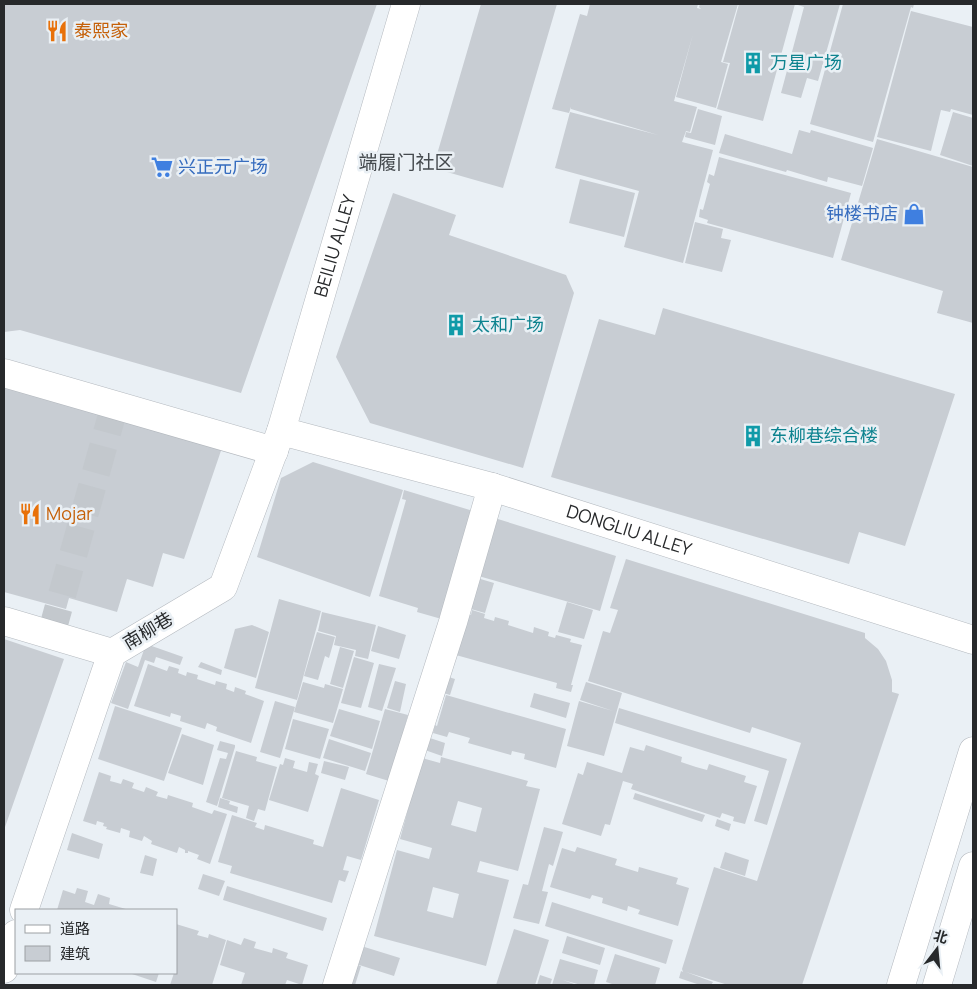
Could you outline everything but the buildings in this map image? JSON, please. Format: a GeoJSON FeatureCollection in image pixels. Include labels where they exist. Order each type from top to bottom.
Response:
{"type":"FeatureCollection","features":[{"type":"Feature","properties":{"kind":"street","name":"BEILIU ALLEY"},"geometry":{"type":"LineString","coordinates":[[278,441],[406,4]]}},
{"type":"Feature","properties":{"kind":"street","name":"DONGLIU ALLEY"},"geometry":{"type":"LineString","coordinates":[[4,373],[278,441],[492,487],[973,640]]}},
{"type":"Feature","properties":{"kind":"street","name":"南柳巷"},"geometry":{"type":"LineString","coordinates":[[24,909],[112,653],[223,587],[278,441]]}},
{"type":"Feature","properties":{"kind":"street"},"geometry":{"type":"LineString","coordinates":[[336,985],[453,622],[492,487]]}},
{"type":"Feature","properties":{"kind":"street"},"geometry":{"type":"LineString","coordinates":[[4,621],[112,653]]}},
{"type":"Feature","properties":{"kind":"street"},"geometry":{"type":"LineString","coordinates":[[901,985],[973,751]]}},
{"type":"Feature","properties":{"kind":"street"},"geometry":{"type":"LineString","coordinates":[[937,985],[973,866]]}},
{"type":"Feature","properties":{"kind":"street"},"geometry":{"type":"LineString","coordinates":[[4,969],[12,934]]}},
{"type":"Feature","properties":{"kind":"tunnel"},"geometry":{"type":"LineString","coordinates":[[51,635],[115,404]]}},
{"type":"Feature","properties":{"kind":"place","name":"泰熙家"},"geometry":{"type":"Point","coordinates":[57,31]}},
{"type":"Feature","properties":{"kind":"place","name":"万星广场"},"geometry":{"type":"Point","coordinates":[753,63]}},
{"type":"Feature","properties":{"kind":"place","name":"兴正元广场"},"geometry":{"type":"Point","coordinates":[162,167]}},
{"type":"Feature","properties":{"kind":"place","name":"钟楼书店"},"geometry":{"type":"Point","coordinates":[914,214]}},
{"type":"Feature","properties":{"kind":"place","name":"太和广场"},"geometry":{"type":"Point","coordinates":[456,325]}},
{"type":"Feature","properties":{"kind":"place","name":"东柳巷综合楼"},"geometry":{"type":"Point","coordinates":[753,436]}},
{"type":"Feature","properties":{"kind":"place","name":"Mojar"},"geometry":{"type":"Point","coordinates":[30,514]}},
{"type":"Feature","properties":{"kind":"district","name":"端履门社区"},"geometry":{"type":"Point","coordinates":[406,162]}}]}
